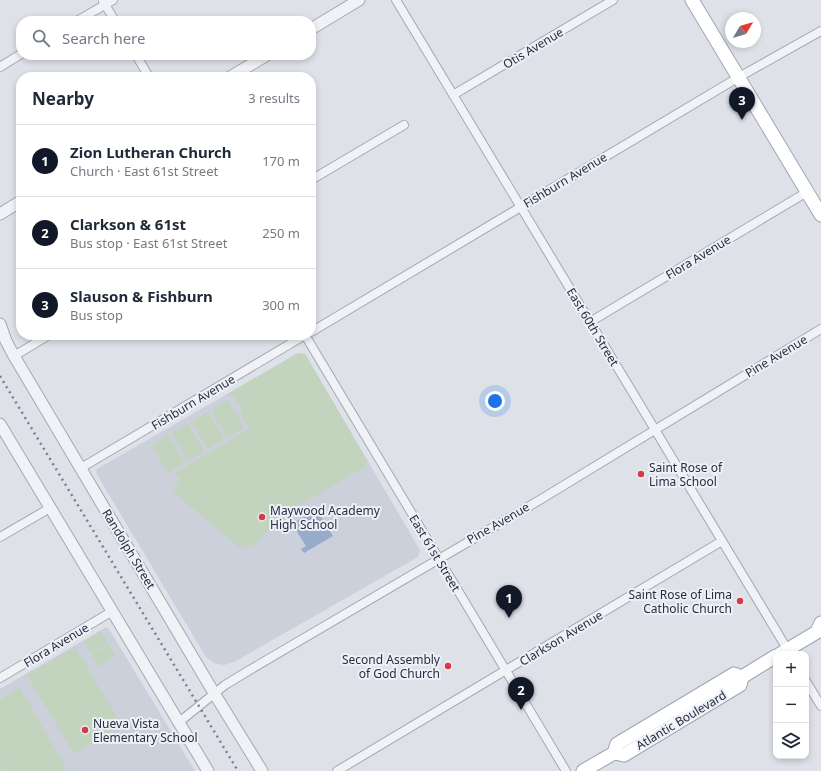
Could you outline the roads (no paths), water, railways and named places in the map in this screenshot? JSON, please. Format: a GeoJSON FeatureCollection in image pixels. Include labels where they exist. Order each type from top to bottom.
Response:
{"type":"FeatureCollection","features":[{"type":"Feature","properties":{"kind":"main road"},"geometry":{"type":"LineString","coordinates":[[692,0],[821,215]]}},
{"type":"Feature","properties":{"kind":"main road","name":"Atlantic Boulevard"},"geometry":{"type":"LineString","coordinates":[[786,651],[820,629]]}},
{"type":"Feature","properties":{"kind":"main road","name":"Atlantic Boulevard"},"geometry":{"type":"LineString","coordinates":[[583,771],[614,753],[624,755],[740,685],[742,677],[773,659]]}},
{"type":"Feature","properties":{"kind":"street"},"geometry":{"type":"LineString","coordinates":[[84,16],[104,2],[113,0]]}},
{"type":"Feature","properties":{"kind":"street"},"geometry":{"type":"LineString","coordinates":[[316,26],[359,0]]}},
{"type":"Feature","properties":{"kind":"street","name":"East 60th Street"},"geometry":{"type":"LineString","coordinates":[[396,0],[722,541],[782,651]]}},
{"type":"Feature","properties":{"kind":"street","name":"Otis Avenue"},"geometry":{"type":"LineString","coordinates":[[453,95],[614,0]]}},
{"type":"Feature","properties":{"kind":"street"},"geometry":{"type":"LineString","coordinates":[[104,2],[112,16]]}},
{"type":"Feature","properties":{"kind":"street","name":"Fishburn Avenue"},"geometry":{"type":"LineString","coordinates":[[316,329],[739,77],[821,31]]}},
{"type":"Feature","properties":{"kind":"street"},"geometry":{"type":"LineString","coordinates":[[0,67],[16,57]]}},
{"type":"Feature","properties":{"kind":"street"},"geometry":{"type":"LineString","coordinates":[[139,60],[146,72]]}},
{"type":"Feature","properties":{"kind":"street"},"geometry":{"type":"LineString","coordinates":[[238,72],[259,60]]}},
{"type":"Feature","properties":{"kind":"street"},"geometry":{"type":"LineString","coordinates":[[316,177],[404,125]]}},
{"type":"Feature","properties":{"kind":"street","name":"Flora Avenue"},"geometry":{"type":"LineString","coordinates":[[590,322],[807,192]]}},
{"type":"Feature","properties":{"kind":"street"},"geometry":{"type":"LineString","coordinates":[[0,214],[16,204]]}},
{"type":"Feature","properties":{"kind":"street","name":"Randolph Street"},"geometry":{"type":"LineString","coordinates":[[0,324],[6,341],[14,356],[262,771]]}},
{"type":"Feature","properties":{"kind":"street","name":"Pine Avenue"},"geometry":{"type":"LineString","coordinates":[[178,722],[214,693],[248,670],[538,500],[821,329]]}},
{"type":"Feature","properties":{"kind":"street"},"geometry":{"type":"LineString","coordinates":[[14,356],[41,340]]}},
{"type":"Feature","properties":{"kind":"street","name":"Fishburn Avenue"},"geometry":{"type":"LineString","coordinates":[[81,468],[297,340]]}},
{"type":"Feature","properties":{"kind":"street","name":"East 61st Street"},"geometry":{"type":"LineString","coordinates":[[308,340],[437,558],[566,771]]}},
{"type":"Feature","properties":{"kind":"street"},"geometry":{"type":"LineString","coordinates":[[0,424],[111,612],[208,771]]}},
{"type":"Feature","properties":{"kind":"street"},"geometry":{"type":"LineString","coordinates":[[0,537],[50,508]]}},
{"type":"Feature","properties":{"kind":"street","name":"Clarkson Avenue"},"geometry":{"type":"LineString","coordinates":[[337,771],[722,541]]}},
{"type":"Feature","properties":{"kind":"street","name":"Flora Avenue"},"geometry":{"type":"LineString","coordinates":[[0,678],[111,612]]}},
{"type":"Feature","properties":{"kind":"street"},"geometry":{"type":"LineString","coordinates":[[809,686],[821,706]]}},
{"type":"Feature","properties":{"kind":"water"},"geometry":{"type":"Polygon","coordinates":[[[316,509],[333,536],[304,553],[301,549],[306,546],[292,524],[316,509]]]}},
{"type":"Feature","properties":{"kind":"railway"},"geometry":{"type":"LineString","coordinates":[[0,376],[238,771]]}},
{"type":"Feature","properties":{"kind":"place","name":"Slauson & Fishburn"},"geometry":{"type":"Point","coordinates":[742,120]}},
{"type":"Feature","properties":{"kind":"place","name":"Saint Rose of Lima School"},"geometry":{"type":"Point","coordinates":[641,474]}},
{"type":"Feature","properties":{"kind":"place","name":"Maywood Academy High School"},"geometry":{"type":"Point","coordinates":[262,517]}},
{"type":"Feature","properties":{"kind":"place","name":"Saint Rose of Lima Catholic Church"},"geometry":{"type":"Point","coordinates":[740,601]}},
{"type":"Feature","properties":{"kind":"place","name":"Zion Lutheran Church"},"geometry":{"type":"Point","coordinates":[509,618]}},
{"type":"Feature","properties":{"kind":"place","name":"Second Assembly of God Church"},"geometry":{"type":"Point","coordinates":[448,666]}},
{"type":"Feature","properties":{"kind":"place","name":"Clarkson & 61st"},"geometry":{"type":"Point","coordinates":[521,710]}},
{"type":"Feature","properties":{"kind":"place","name":"Nueva Vista Elementary School"},"geometry":{"type":"Point","coordinates":[85,730]}}]}
